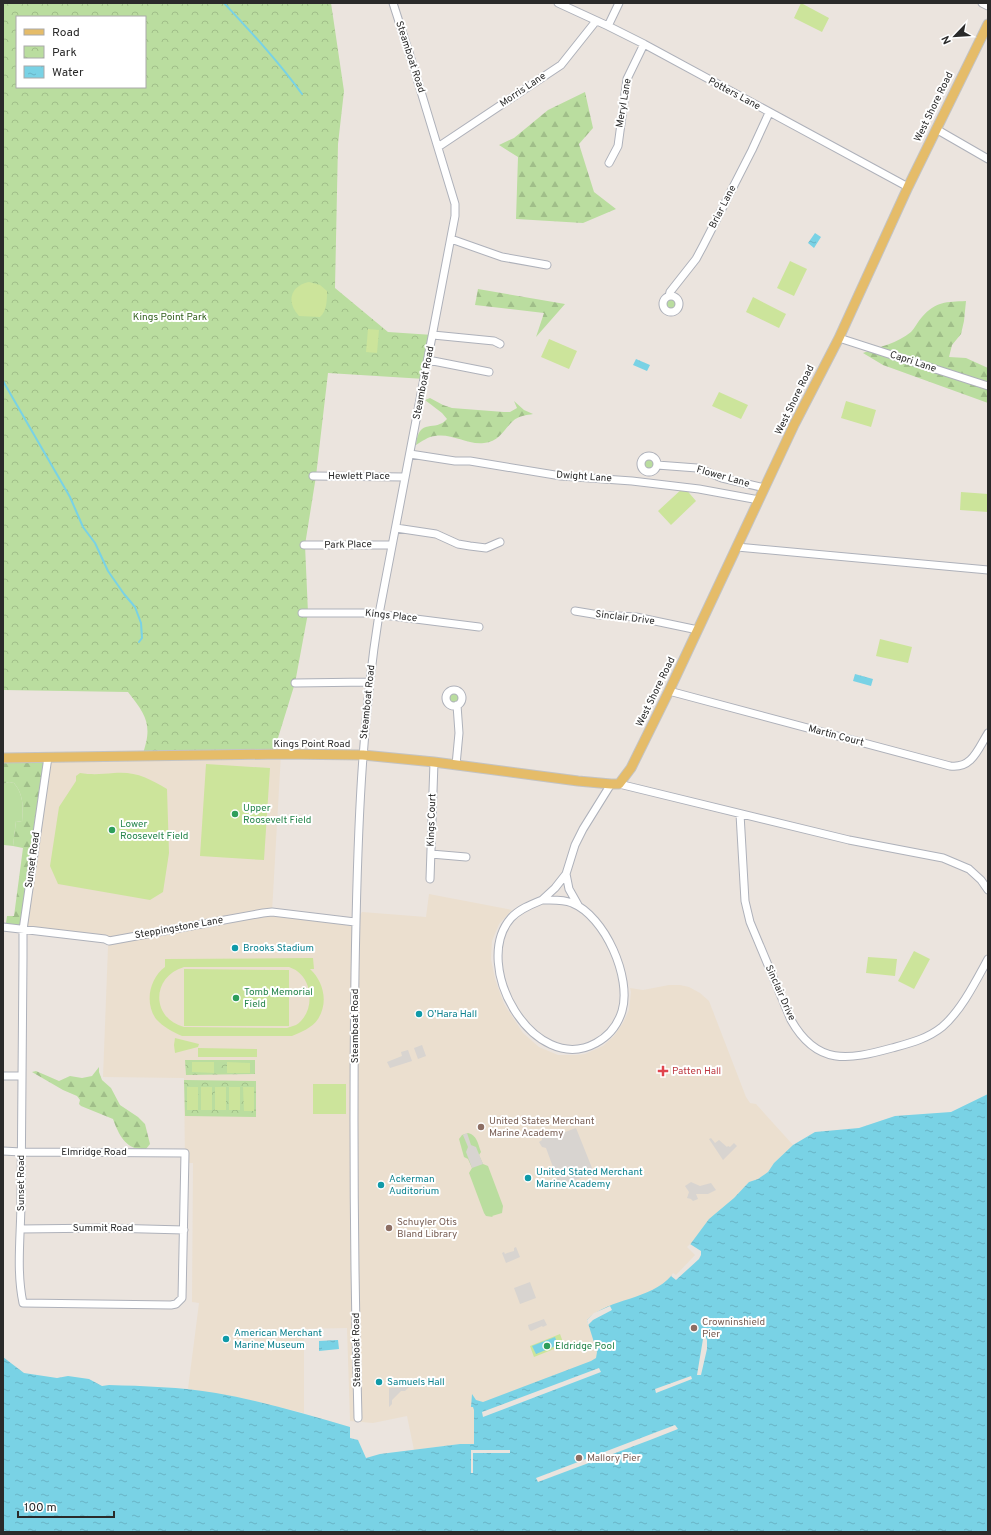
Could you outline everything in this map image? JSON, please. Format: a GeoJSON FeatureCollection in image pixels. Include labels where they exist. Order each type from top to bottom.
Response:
{"type":"FeatureCollection","features":[{"type":"Feature","properties":{"kind":"main road","name":"West Shore Road"},"geometry":{"type":"LineString","coordinates":[[615,784],[631,768],[669,691],[759,500],[839,338],[908,187],[988,24]]}},
{"type":"Feature","properties":{"kind":"main road","name":"Kings Point Road"},"geometry":{"type":"LineString","coordinates":[[3,758],[281,754],[363,755],[615,784]]}},
{"type":"Feature","properties":{"kind":"street","name":"Steamboat Road"},"geometry":{"type":"LineString","coordinates":[[358,1418],[354,1225],[355,922],[363,755],[370,682],[379,614],[455,216],[455,204],[393,3]]}},
{"type":"Feature","properties":{"kind":"street","name":"Potters Lane"},"geometry":{"type":"LineString","coordinates":[[558,3],[644,44],[908,187]]}},
{"type":"Feature","properties":{"kind":"street"},"geometry":{"type":"LineString","coordinates":[[608,26],[619,3]]}},
{"type":"Feature","properties":{"kind":"street"},"geometry":{"type":"LineString","coordinates":[[982,3],[988,6]]}},
{"type":"Feature","properties":{"kind":"street","name":"Morris Lane"},"geometry":{"type":"LineString","coordinates":[[438,147],[561,65],[596,21]]}},
{"type":"Feature","properties":{"kind":"street","name":"Meryl Lane"},"geometry":{"type":"LineString","coordinates":[[609,164],[618,146],[627,79],[644,44]]}},
{"type":"Feature","properties":{"kind":"street","name":"Briar Lane"},"geometry":{"type":"LineString","coordinates":[[669,296],[670,292],[696,259],[752,150],[769,113]]}},
{"type":"Feature","properties":{"kind":"street"},"geometry":{"type":"LineString","coordinates":[[936,129],[988,159]]}},
{"type":"Feature","properties":{"kind":"street"},"geometry":{"type":"LineString","coordinates":[[451,239],[502,258],[547,265]]}},
{"type":"Feature","properties":{"kind":"street"},"geometry":{"type":"LineString","coordinates":[[433,335],[494,341],[500,344]]}},
{"type":"Feature","properties":{"kind":"street","name":"Capri Lane"},"geometry":{"type":"LineString","coordinates":[[839,338],[988,386]]}},
{"type":"Feature","properties":{"kind":"street"},"geometry":{"type":"LineString","coordinates":[[428,360],[489,372]]}},
{"type":"Feature","properties":{"kind":"street","name":"Dwight Lane"},"geometry":{"type":"LineString","coordinates":[[410,454],[455,461],[470,461],[561,476],[632,481],[699,489],[759,500]]}},
{"type":"Feature","properties":{"kind":"street","name":"Flower Lane"},"geometry":{"type":"LineString","coordinates":[[657,466],[696,468],[722,478],[765,488]]}},
{"type":"Feature","properties":{"kind":"street","name":"Hewlett Place"},"geometry":{"type":"LineString","coordinates":[[313,476],[405,477]]}},
{"type":"Feature","properties":{"kind":"street"},"geometry":{"type":"LineString","coordinates":[[396,528],[436,534],[458,544],[470,546],[486,548],[500,542]]}},
{"type":"Feature","properties":{"kind":"street","name":"Park Place"},"geometry":{"type":"LineString","coordinates":[[304,545],[392,545]]}},
{"type":"Feature","properties":{"kind":"street"},"geometry":{"type":"LineString","coordinates":[[737,548],[988,570]]}},
{"type":"Feature","properties":{"kind":"street","name":"Sinclair Drive"},"geometry":{"type":"LineString","coordinates":[[575,611],[600,615],[636,617],[698,630]]}},
{"type":"Feature","properties":{"kind":"street","name":"Kings Place"},"geometry":{"type":"LineString","coordinates":[[302,612],[379,614],[479,627]]}},
{"type":"Feature","properties":{"kind":"street"},"geometry":{"type":"LineString","coordinates":[[295,683],[370,682]]}},
{"type":"Feature","properties":{"kind":"street","name":"Martin Court"},"geometry":{"type":"LineString","coordinates":[[669,691],[950,766],[958,767],[966,764],[974,756],[988,733]]}},
{"type":"Feature","properties":{"kind":"street"},"geometry":{"type":"LineString","coordinates":[[456,705],[459,733],[456,765]]}},
{"type":"Feature","properties":{"kind":"street","name":"Sunset Road"},"geometry":{"type":"LineString","coordinates":[[48,757],[24,930],[20,1229],[20,1285],[23,1303],[74,1305],[176,1304],[182,1298],[184,1291],[184,1153]]}},
{"type":"Feature","properties":{"kind":"street","name":"Kings Court"},"geometry":{"type":"LineString","coordinates":[[430,879],[434,762]]}},
{"type":"Feature","properties":{"kind":"street"},"geometry":{"type":"LineString","coordinates":[[578,906],[569,889],[566,874],[570,857],[577,840],[615,784],[849,840],[943,858],[969,869],[981,880],[988,890]]}},
{"type":"Feature","properties":{"kind":"street","name":"Sinclair Drive"},"geometry":{"type":"LineString","coordinates":[[740,814],[744,894],[750,922],[791,1020],[798,1032],[819,1050],[841,1057],[866,1055],[916,1042],[934,1033],[951,1019],[988,959]]}},
{"type":"Feature","properties":{"kind":"street"},"geometry":{"type":"LineString","coordinates":[[431,854],[466,857]]}},
{"type":"Feature","properties":{"kind":"street"},"geometry":{"type":"LineString","coordinates":[[542,900],[571,902],[592,918],[611,945],[622,974],[625,1001],[621,1016],[609,1034],[585,1047],[575,1049],[560,1048],[539,1038],[529,1030],[508,999],[498,965],[498,943],[504,927],[512,917],[522,909],[542,900],[555,888],[566,874]]}},
{"type":"Feature","properties":{"kind":"street","name":"Steppingstone Lane"},"geometry":{"type":"LineString","coordinates":[[3,927],[105,939],[109,941],[272,912],[355,922]]}},
{"type":"Feature","properties":{"kind":"street"},"geometry":{"type":"LineString","coordinates":[[3,1076],[22,1076]]}},
{"type":"Feature","properties":{"kind":"street","name":"Elmridge Road"},"geometry":{"type":"LineString","coordinates":[[3,1152],[184,1153]]}},
{"type":"Feature","properties":{"kind":"street","name":"Summit Road"},"geometry":{"type":"LineString","coordinates":[[20,1229],[107,1228],[184,1230]]}},
{"type":"Feature","properties":{"kind":"shaded area","name":"United States Merchant Marine Academy"},"geometry":{"type":"Polygon","coordinates":[[[281,754],[272,912],[355,922],[362,912],[426,917],[429,894],[512,910],[499,924],[492,941],[491,959],[495,979],[504,1004],[523,1033],[539,1047],[558,1055],[585,1054],[603,1046],[614,1036],[623,1023],[629,1010],[630,988],[643,990],[669,985],[689,987],[700,993],[709,1001],[746,1097],[750,1103],[756,1104],[793,1145],[774,1163],[768,1172],[758,1179],[749,1182],[689,1246],[697,1255],[530,1480],[460,1444],[414,1450],[407,1416],[373,1423],[350,1421],[347,1328],[304,1329],[304,1413],[246,1399],[188,1389],[199,1303],[192,1302],[193,1163],[185,1163],[184,1078],[103,1077],[109,941],[23,930],[48,758],[281,754]]]}},
{"type":"Feature","properties":{"kind":"shaded area"},"geometry":{"type":"Polygon","coordinates":[[[422,1045],[426,1056],[418,1059],[414,1048],[422,1045]]]}},
{"type":"Feature","properties":{"kind":"shaded area"},"geometry":{"type":"Polygon","coordinates":[[[408,1050],[412,1061],[390,1068],[387,1062],[402,1056],[401,1052],[408,1050]]]}},
{"type":"Feature","properties":{"kind":"shaded area"},"geometry":{"type":"Polygon","coordinates":[[[576,1128],[594,1173],[567,1183],[566,1188],[562,1190],[560,1187],[557,1187],[555,1182],[557,1178],[546,1148],[542,1147],[539,1142],[542,1140],[542,1137],[546,1135],[549,1138],[576,1128]]]}},
{"type":"Feature","properties":{"kind":"shaded area"},"geometry":{"type":"Polygon","coordinates":[[[467,1133],[471,1145],[476,1147],[483,1164],[472,1168],[466,1152],[468,1147],[463,1135],[467,1133]]]}},
{"type":"Feature","properties":{"kind":"shaded area"},"geometry":{"type":"Polygon","coordinates":[[[711,1138],[715,1143],[719,1140],[727,1147],[730,1147],[734,1143],[737,1146],[723,1160],[709,1139],[711,1138]]]}},
{"type":"Feature","properties":{"kind":"shaded area"},"geometry":{"type":"Polygon","coordinates":[[[691,1182],[700,1186],[711,1183],[716,1190],[708,1194],[696,1194],[698,1199],[693,1201],[687,1198],[689,1192],[685,1186],[691,1182]]]}},
{"type":"Feature","properties":{"kind":"shaded area"},"geometry":{"type":"Polygon","coordinates":[[[516,1247],[520,1257],[506,1263],[502,1253],[504,1252],[505,1254],[514,1251],[514,1248],[516,1247]]]}},
{"type":"Feature","properties":{"kind":"shaded area"},"geometry":{"type":"Polygon","coordinates":[[[530,1282],[536,1298],[520,1304],[514,1288],[530,1282]]]}},
{"type":"Feature","properties":{"kind":"shaded area"},"geometry":{"type":"Polygon","coordinates":[[[544,1319],[547,1325],[531,1331],[529,1329],[528,1325],[544,1319]]]}},
{"type":"Feature","properties":{"kind":"shaded area"},"geometry":{"type":"Polygon","coordinates":[[[409,1387],[405,1391],[401,1391],[392,1400],[392,1404],[389,1407],[389,1388],[409,1387]]]}},
{"type":"Feature","properties":{"kind":"green space","name":"Kings Point Park"},"geometry":{"type":"Polygon","coordinates":[[[3,3],[331,3],[344,91],[338,144],[335,288],[388,332],[433,335],[425,379],[328,373],[316,476],[305,545],[308,613],[295,683],[273,754],[142,756],[147,737],[146,722],[140,708],[128,692],[3,690],[3,3]]]}},
{"type":"Feature","properties":{"kind":"green space"},"geometry":{"type":"Polygon","coordinates":[[[801,3],[829,18],[822,32],[794,18],[801,3]]]}},
{"type":"Feature","properties":{"kind":"green space"},"geometry":{"type":"Polygon","coordinates":[[[585,92],[593,128],[579,144],[594,192],[616,209],[583,223],[516,219],[518,157],[499,145],[514,138],[548,110],[585,92]]]}},
{"type":"Feature","properties":{"kind":"green space"},"geometry":{"type":"Polygon","coordinates":[[[790,261],[807,269],[794,296],[777,288],[790,261]]]}},
{"type":"Feature","properties":{"kind":"green space"},"geometry":{"type":"Polygon","coordinates":[[[309,282],[320,285],[327,291],[327,302],[320,317],[299,316],[292,305],[291,300],[294,291],[303,284],[309,282]]]}},
{"type":"Feature","properties":{"kind":"green space"},"geometry":{"type":"Polygon","coordinates":[[[478,289],[565,304],[536,337],[544,313],[475,305],[478,289]]]}},
{"type":"Feature","properties":{"kind":"green space"},"geometry":{"type":"Polygon","coordinates":[[[671,297],[675,299],[677,303],[675,307],[671,309],[667,307],[665,303],[667,299],[671,297]]]}},
{"type":"Feature","properties":{"kind":"green space"},"geometry":{"type":"Polygon","coordinates":[[[753,297],[786,314],[779,328],[746,312],[753,297]]]}},
{"type":"Feature","properties":{"kind":"green space"},"geometry":{"type":"Polygon","coordinates":[[[966,301],[961,334],[952,345],[949,357],[966,358],[988,368],[988,403],[883,365],[863,353],[906,336],[927,312],[937,305],[947,302],[966,301]]]}},
{"type":"Feature","properties":{"kind":"green space"},"geometry":{"type":"Polygon","coordinates":[[[368,329],[379,330],[377,353],[366,352],[368,329]]]}},
{"type":"Feature","properties":{"kind":"green space"},"geometry":{"type":"Polygon","coordinates":[[[549,339],[577,351],[569,369],[541,357],[549,339]]]}},
{"type":"Feature","properties":{"kind":"green space"},"geometry":{"type":"Polygon","coordinates":[[[719,392],[748,405],[741,419],[712,406],[719,392]]]}},
{"type":"Feature","properties":{"kind":"green space"},"geometry":{"type":"Polygon","coordinates":[[[430,398],[452,408],[504,412],[510,412],[517,408],[514,401],[524,410],[533,414],[515,419],[501,435],[489,442],[478,443],[447,436],[433,436],[416,445],[420,431],[428,426],[438,425],[447,419],[442,413],[425,400],[430,398]]]}},
{"type":"Feature","properties":{"kind":"green space"},"geometry":{"type":"Polygon","coordinates":[[[846,401],[876,410],[871,427],[841,418],[846,401]]]}},
{"type":"Feature","properties":{"kind":"green space"},"geometry":{"type":"Polygon","coordinates":[[[649,458],[653,460],[655,464],[653,468],[649,470],[645,468],[643,464],[645,460],[649,458]]]}},
{"type":"Feature","properties":{"kind":"green space"},"geometry":{"type":"Polygon","coordinates":[[[684,487],[696,501],[671,525],[658,511],[684,487]]]}},
{"type":"Feature","properties":{"kind":"green space"},"geometry":{"type":"Polygon","coordinates":[[[961,492],[988,494],[988,512],[960,510],[961,492]]]}},
{"type":"Feature","properties":{"kind":"green space"},"geometry":{"type":"Polygon","coordinates":[[[880,639],[912,647],[908,663],[876,656],[880,639]]]}},
{"type":"Feature","properties":{"kind":"green space"},"geometry":{"type":"Polygon","coordinates":[[[454,692],[458,694],[460,698],[458,702],[454,704],[450,702],[448,698],[450,694],[454,692]]]}},
{"type":"Feature","properties":{"kind":"green space"},"geometry":{"type":"Polygon","coordinates":[[[3,757],[48,758],[23,930],[3,927],[3,923],[6,923],[7,916],[14,916],[23,848],[13,846],[16,821],[22,822],[23,811],[20,792],[14,783],[9,782],[3,784],[3,757]]]}},
{"type":"Feature","properties":{"kind":"green space","name":"Upper Roosevelt Field"},"geometry":{"type":"Polygon","coordinates":[[[206,764],[270,768],[264,860],[200,856],[206,764]]]}},
{"type":"Feature","properties":{"kind":"green space","name":"Lower Roosevelt Field"},"geometry":{"type":"Polygon","coordinates":[[[80,773],[135,774],[167,789],[169,853],[163,892],[150,900],[58,884],[50,866],[59,807],[76,781],[76,776],[80,773]]]}},
{"type":"Feature","properties":{"kind":"green space"},"geometry":{"type":"Polygon","coordinates":[[[9,782],[14,783],[20,792],[23,806],[22,822],[16,821],[13,846],[4,845],[3,854],[3,784],[9,782]]]}},
{"type":"Feature","properties":{"kind":"green space"},"geometry":{"type":"Polygon","coordinates":[[[914,951],[930,959],[914,989],[898,981],[914,951]]]}},
{"type":"Feature","properties":{"kind":"green space"},"geometry":{"type":"Polygon","coordinates":[[[868,957],[897,959],[895,976],[866,973],[868,957]]]}},
{"type":"Feature","properties":{"kind":"green space"},"geometry":{"type":"Polygon","coordinates":[[[313,958],[314,969],[310,969],[315,974],[321,986],[324,999],[323,1006],[318,1019],[313,1025],[292,1036],[182,1036],[168,1029],[159,1022],[152,1012],[150,1005],[150,991],[152,984],[165,967],[165,959],[313,958]],[[184,967],[173,972],[165,979],[159,997],[161,1007],[165,1015],[173,1022],[184,1027],[287,1028],[296,1025],[302,1020],[309,1006],[310,998],[307,983],[303,976],[296,970],[289,967],[184,967]]]}},
{"type":"Feature","properties":{"kind":"green space","name":"Tomb Memorial Field"},"geometry":{"type":"Polygon","coordinates":[[[184,969],[289,970],[289,1026],[184,1026],[184,969]]]}},
{"type":"Feature","properties":{"kind":"green space"},"geometry":{"type":"Polygon","coordinates":[[[175,1038],[199,1044],[198,1047],[175,1053],[175,1038]]]}},
{"type":"Feature","properties":{"kind":"green space"},"geometry":{"type":"Polygon","coordinates":[[[198,1048],[257,1049],[257,1057],[198,1057],[198,1048]]]}},
{"type":"Feature","properties":{"kind":"green space"},"geometry":{"type":"Polygon","coordinates":[[[185,1060],[255,1060],[255,1074],[186,1075],[185,1060]]]}},
{"type":"Feature","properties":{"kind":"green space"},"geometry":{"type":"Polygon","coordinates":[[[192,1062],[214,1062],[214,1073],[192,1072],[192,1062]]]}},
{"type":"Feature","properties":{"kind":"green space"},"geometry":{"type":"Polygon","coordinates":[[[227,1062],[250,1063],[250,1073],[227,1073],[227,1062]]]}},
{"type":"Feature","properties":{"kind":"green space"},"geometry":{"type":"Polygon","coordinates":[[[99,1067],[102,1080],[111,1088],[120,1105],[138,1117],[145,1124],[150,1144],[146,1149],[139,1149],[128,1145],[118,1131],[113,1119],[81,1106],[79,1104],[80,1100],[77,1096],[63,1090],[32,1072],[36,1071],[59,1081],[70,1076],[82,1078],[92,1076],[99,1067]]]}},
{"type":"Feature","properties":{"kind":"green space"},"geometry":{"type":"Polygon","coordinates":[[[184,1080],[256,1081],[256,1117],[185,1116],[184,1080]]]}},
{"type":"Feature","properties":{"kind":"green space"},"geometry":{"type":"Polygon","coordinates":[[[313,1084],[346,1084],[346,1114],[313,1114],[313,1084]]]}},
{"type":"Feature","properties":{"kind":"green space"},"geometry":{"type":"Polygon","coordinates":[[[187,1087],[198,1087],[198,1110],[187,1110],[187,1087]]]}},
{"type":"Feature","properties":{"kind":"green space"},"geometry":{"type":"Polygon","coordinates":[[[201,1087],[212,1087],[212,1110],[201,1110],[201,1087]]]}},
{"type":"Feature","properties":{"kind":"green space"},"geometry":{"type":"Polygon","coordinates":[[[215,1087],[226,1087],[226,1110],[215,1110],[215,1087]]]}},
{"type":"Feature","properties":{"kind":"green space"},"geometry":{"type":"Polygon","coordinates":[[[229,1087],[240,1087],[240,1110],[229,1110],[229,1087]]]}},
{"type":"Feature","properties":{"kind":"green space"},"geometry":{"type":"Polygon","coordinates":[[[243,1087],[254,1087],[254,1111],[244,1111],[243,1087]]]}},
{"type":"Feature","properties":{"kind":"green space"},"geometry":{"type":"Polygon","coordinates":[[[468,1133],[477,1140],[481,1152],[479,1155],[483,1164],[488,1166],[503,1206],[502,1213],[492,1216],[493,1217],[486,1216],[484,1213],[469,1173],[472,1168],[468,1159],[464,1157],[459,1139],[462,1135],[468,1133]]]}},
{"type":"Feature","properties":{"kind":"green space","name":"Eldridge Pool"},"geometry":{"type":"Polygon","coordinates":[[[560,1334],[564,1345],[534,1357],[530,1346],[560,1334]]]}},
{"type":"Feature","properties":{"kind":"water"},"geometry":{"type":"Polygon","coordinates":[[[815,233],[821,237],[814,248],[808,243],[815,233]]]}},
{"type":"Feature","properties":{"kind":"water"},"geometry":{"type":"Polygon","coordinates":[[[636,359],[650,365],[647,371],[633,365],[636,359]]]}},
{"type":"Feature","properties":{"kind":"water"},"geometry":{"type":"Polygon","coordinates":[[[855,674],[873,679],[871,686],[853,681],[855,674]]]}},
{"type":"Feature","properties":{"kind":"water"},"geometry":{"type":"Polygon","coordinates":[[[988,1094],[988,1532],[3,1532],[3,1357],[24,1373],[57,1378],[68,1376],[89,1379],[102,1386],[149,1386],[203,1391],[250,1400],[300,1413],[350,1427],[350,1438],[358,1440],[366,1458],[380,1454],[460,1444],[474,1444],[474,1410],[473,1407],[471,1407],[472,1394],[476,1400],[483,1402],[596,1358],[597,1352],[587,1320],[607,1307],[653,1290],[672,1275],[675,1277],[696,1255],[689,1246],[709,1219],[734,1198],[749,1182],[758,1179],[768,1172],[774,1163],[793,1145],[815,1132],[859,1128],[895,1116],[951,1112],[988,1094]]]}},
{"type":"Feature","properties":{"kind":"water","name":"Eldridge Pool"},"geometry":{"type":"Polygon","coordinates":[[[555,1337],[558,1345],[536,1354],[532,1346],[555,1337]]]}},
{"type":"Feature","properties":{"kind":"water"},"geometry":{"type":"Polygon","coordinates":[[[338,1340],[339,1349],[319,1351],[319,1341],[338,1340]]]}},
{"type":"Feature","properties":{"kind":"pier"},"geometry":{"type":"Polygon","coordinates":[[[690,1244],[701,1251],[701,1255],[699,1259],[676,1280],[671,1276],[673,1273],[676,1275],[695,1255],[687,1247],[690,1244]]]}},
{"type":"Feature","properties":{"kind":"pier"},"geometry":{"type":"Polygon","coordinates":[[[610,1306],[612,1310],[593,1320],[588,1325],[587,1320],[594,1313],[610,1306]]]}},
{"type":"Feature","properties":{"kind":"pier"},"geometry":{"type":"Polygon","coordinates":[[[704,1333],[707,1340],[707,1349],[701,1375],[697,1375],[704,1333]]]}},
{"type":"Feature","properties":{"kind":"pier"},"geometry":{"type":"Polygon","coordinates":[[[599,1368],[601,1372],[483,1417],[482,1412],[599,1368]]]}},
{"type":"Feature","properties":{"kind":"pier"},"geometry":{"type":"Polygon","coordinates":[[[691,1376],[692,1379],[656,1393],[655,1389],[691,1376]]]}},
{"type":"Feature","properties":{"kind":"pier"},"geometry":{"type":"Polygon","coordinates":[[[675,1425],[678,1429],[650,1440],[538,1482],[536,1478],[675,1425]]]}},
{"type":"Feature","properties":{"kind":"pier"},"geometry":{"type":"Polygon","coordinates":[[[471,1450],[510,1450],[510,1453],[473,1453],[473,1473],[471,1473],[471,1450]]]}},
{"type":"Feature","properties":{"kind":"waterway"},"geometry":{"type":"LineString","coordinates":[[224,3],[274,59],[302,94]]}},
{"type":"Feature","properties":{"kind":"waterway"},"geometry":{"type":"LineString","coordinates":[[3,381],[70,497],[83,527],[95,543],[108,571],[135,607],[141,623],[142,638],[139,642]]}},
{"type":"Feature","properties":{"kind":"place","name":"Upper Roosevelt Field"},"geometry":{"type":"Point","coordinates":[235,814]}},
{"type":"Feature","properties":{"kind":"place","name":"Lower Roosevelt Field"},"geometry":{"type":"Point","coordinates":[112,830]}},
{"type":"Feature","properties":{"kind":"place","name":"Brooks Stadium"},"geometry":{"type":"Point","coordinates":[235,948]}},
{"type":"Feature","properties":{"kind":"place","name":"Tomb Memorial Field"},"geometry":{"type":"Point","coordinates":[236,998]}},
{"type":"Feature","properties":{"kind":"place","name":"O'Hara Hall"},"geometry":{"type":"Point","coordinates":[419,1014]}},
{"type":"Feature","properties":{"kind":"place","name":"Patten Hall"},"geometry":{"type":"Point","coordinates":[663,1071]}},
{"type":"Feature","properties":{"kind":"place","name":"United States Merchant Marine Academy"},"geometry":{"type":"Point","coordinates":[481,1127]}},
{"type":"Feature","properties":{"kind":"place","name":"United Stated Merchant Marine Academy"},"geometry":{"type":"Point","coordinates":[528,1178]}},
{"type":"Feature","properties":{"kind":"place","name":"Ackerman Auditorium"},"geometry":{"type":"Point","coordinates":[381,1185]}},
{"type":"Feature","properties":{"kind":"place","name":"Schuyler Otis Bland Library"},"geometry":{"type":"Point","coordinates":[389,1228]}},
{"type":"Feature","properties":{"kind":"place","name":"Crowninshield Pier"},"geometry":{"type":"Point","coordinates":[694,1328]}},
{"type":"Feature","properties":{"kind":"place","name":"American Merchant Marine Museum"},"geometry":{"type":"Point","coordinates":[226,1339]}},
{"type":"Feature","properties":{"kind":"place","name":"Eldridge Pool"},"geometry":{"type":"Point","coordinates":[547,1346]}},
{"type":"Feature","properties":{"kind":"place","name":"Samuels Hall"},"geometry":{"type":"Point","coordinates":[379,1382]}},
{"type":"Feature","properties":{"kind":"place","name":"Mallory Pier"},"geometry":{"type":"Point","coordinates":[579,1458]}}]}
